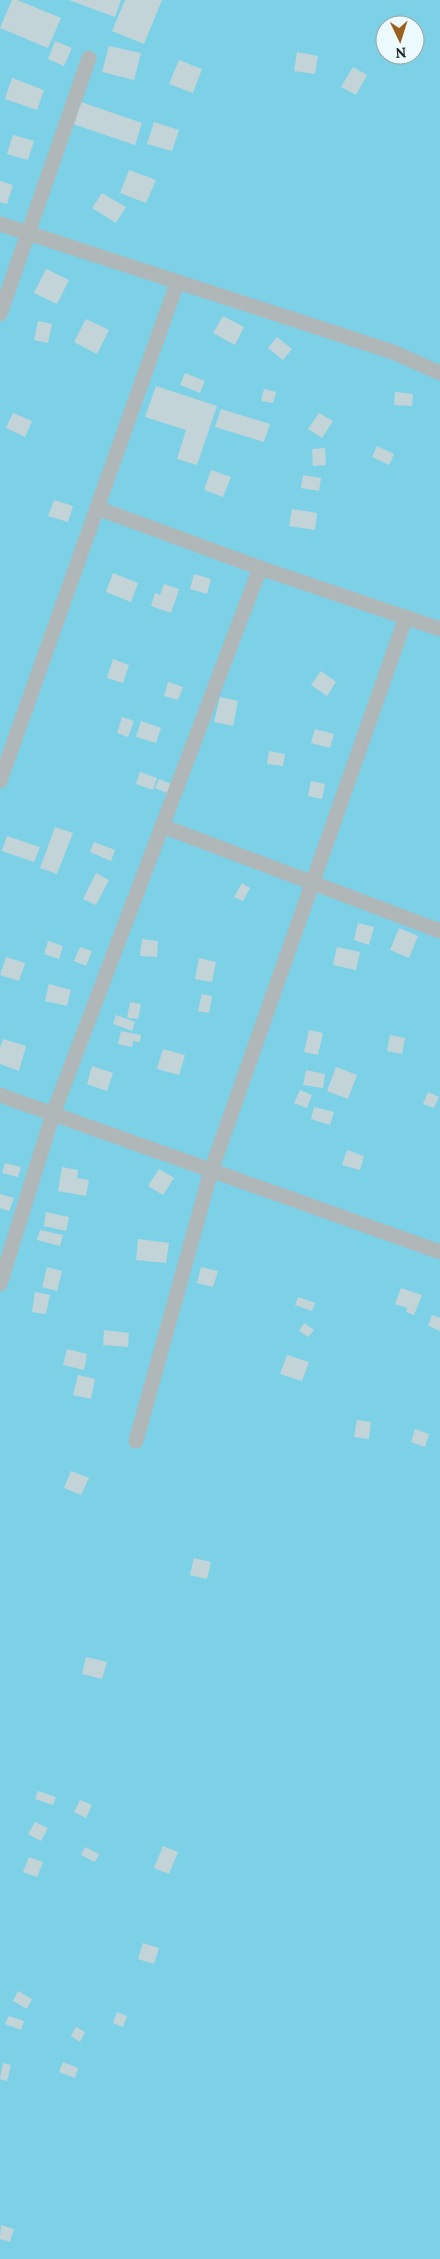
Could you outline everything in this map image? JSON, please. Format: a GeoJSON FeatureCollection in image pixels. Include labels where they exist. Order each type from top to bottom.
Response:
{"type":"FeatureCollection","features":[{"type":"Feature","properties":{"kind":"street"},"geometry":{"type":"LineString","coordinates":[[0,314],[89,58]]}},
{"type":"Feature","properties":{"kind":"street"},"geometry":{"type":"LineString","coordinates":[[0,224],[393,352],[440,373]]}},
{"type":"Feature","properties":{"kind":"street"},"geometry":{"type":"LineString","coordinates":[[0,781],[3,760],[97,508],[177,283]]}},
{"type":"Feature","properties":{"kind":"street"},"geometry":{"type":"LineString","coordinates":[[97,508],[260,568],[440,629]]}},
{"type":"Feature","properties":{"kind":"street"},"geometry":{"type":"LineString","coordinates":[[0,1284],[53,1114],[260,568]]}},
{"type":"Feature","properties":{"kind":"street"},"geometry":{"type":"LineString","coordinates":[[136,1442],[212,1171],[406,617]]}},
{"type":"Feature","properties":{"kind":"street"},"geometry":{"type":"LineString","coordinates":[[162,826],[440,931]]}},
{"type":"Feature","properties":{"kind":"street"},"geometry":{"type":"LineString","coordinates":[[0,1095],[440,1252]]}},
{"type":"Feature","properties":{"kind":"shaded area"},"geometry":{"type":"Polygon","coordinates":[[[0,0],[440,0],[440,2259],[0,2259],[0,0]]]}},
{"type":"Feature","properties":{"kind":"building"},"geometry":{"type":"Polygon","coordinates":[[[12,0],[17,0],[61,18],[48,48],[0,28],[12,0]]]}},
{"type":"Feature","properties":{"kind":"building"},"geometry":{"type":"Polygon","coordinates":[[[69,0],[121,0],[115,17],[69,0]]]}},
{"type":"Feature","properties":{"kind":"building"},"geometry":{"type":"Polygon","coordinates":[[[125,0],[162,0],[144,44],[112,31],[125,0]]]}},
{"type":"Feature","properties":{"kind":"building"},"geometry":{"type":"Polygon","coordinates":[[[55,41],[72,48],[64,66],[48,59],[55,41]]]}},
{"type":"Feature","properties":{"kind":"building"},"geometry":{"type":"Polygon","coordinates":[[[109,46],[141,53],[134,80],[102,72],[109,46]]]}},
{"type":"Feature","properties":{"kind":"building"},"geometry":{"type":"Polygon","coordinates":[[[297,52],[318,56],[315,74],[294,71],[297,52]]]}},
{"type":"Feature","properties":{"kind":"building"},"geometry":{"type":"Polygon","coordinates":[[[179,60],[202,69],[193,93],[169,84],[179,60]]]}},
{"type":"Feature","properties":{"kind":"building"},"geometry":{"type":"Polygon","coordinates":[[[353,67],[367,75],[356,95],[341,87],[353,67]]]}},
{"type":"Feature","properties":{"kind":"building"},"geometry":{"type":"Polygon","coordinates":[[[12,78],[44,90],[37,110],[5,99],[12,78]]]}},
{"type":"Feature","properties":{"kind":"building"},"geometry":{"type":"Polygon","coordinates":[[[81,102],[142,123],[135,145],[73,124],[81,102]]]}},
{"type":"Feature","properties":{"kind":"building"},"geometry":{"type":"Polygon","coordinates":[[[154,122],[179,130],[172,151],[147,144],[154,122]]]}},
{"type":"Feature","properties":{"kind":"building"},"geometry":{"type":"Polygon","coordinates":[[[13,135],[34,141],[28,160],[7,154],[13,135]]]}},
{"type":"Feature","properties":{"kind":"building"},"geometry":{"type":"Polygon","coordinates":[[[129,170],[156,180],[146,203],[120,193],[129,170]]]}},
{"type":"Feature","properties":{"kind":"building"},"geometry":{"type":"Polygon","coordinates":[[[0,181],[13,185],[7,204],[0,202],[0,181]]]}},
{"type":"Feature","properties":{"kind":"building"},"geometry":{"type":"Polygon","coordinates":[[[102,193],[126,207],[116,223],[92,208],[102,193]]]}},
{"type":"Feature","properties":{"kind":"building"},"geometry":{"type":"Polygon","coordinates":[[[46,269],[69,280],[57,304],[34,293],[46,269]]]}},
{"type":"Feature","properties":{"kind":"building"},"geometry":{"type":"Polygon","coordinates":[[[223,316],[244,327],[235,345],[213,333],[223,316]]]}},
{"type":"Feature","properties":{"kind":"building"},"geometry":{"type":"Polygon","coordinates":[[[86,319],[109,330],[97,354],[74,342],[86,319]]]}},
{"type":"Feature","properties":{"kind":"building"},"geometry":{"type":"Polygon","coordinates":[[[38,321],[52,324],[48,343],[34,340],[38,321]]]}},
{"type":"Feature","properties":{"kind":"building"},"geometry":{"type":"Polygon","coordinates":[[[277,337],[292,349],[283,360],[268,348],[277,337]]]}},
{"type":"Feature","properties":{"kind":"building"},"geometry":{"type":"Polygon","coordinates":[[[185,373],[205,381],[200,393],[180,385],[185,373]]]}},
{"type":"Feature","properties":{"kind":"building"},"geometry":{"type":"Polygon","coordinates":[[[156,386],[217,406],[197,465],[177,459],[186,430],[145,417],[156,386]]]}},
{"type":"Feature","properties":{"kind":"building"},"geometry":{"type":"Polygon","coordinates":[[[264,389],[276,392],[273,403],[261,401],[264,389]]]}},
{"type":"Feature","properties":{"kind":"building"},"geometry":{"type":"Polygon","coordinates":[[[395,392],[413,394],[412,406],[394,405],[395,392]]]}},
{"type":"Feature","properties":{"kind":"building"},"geometry":{"type":"Polygon","coordinates":[[[221,409],[270,424],[264,442],[215,427],[221,409]]]}},
{"type":"Feature","properties":{"kind":"building"},"geometry":{"type":"Polygon","coordinates":[[[13,413],[32,421],[25,437],[6,428],[13,413]]]}},
{"type":"Feature","properties":{"kind":"building"},"geometry":{"type":"Polygon","coordinates":[[[319,413],[333,421],[322,438],[308,429],[319,413]]]}},
{"type":"Feature","properties":{"kind":"building"},"geometry":{"type":"Polygon","coordinates":[[[377,446],[394,454],[389,465],[372,457],[377,446]]]}},
{"type":"Feature","properties":{"kind":"building"},"geometry":{"type":"Polygon","coordinates":[[[325,448],[326,465],[313,466],[312,449],[325,448]]]}},
{"type":"Feature","properties":{"kind":"building"},"geometry":{"type":"Polygon","coordinates":[[[211,470],[231,477],[223,497],[204,490],[211,470]]]}},
{"type":"Feature","properties":{"kind":"building"},"geometry":{"type":"Polygon","coordinates":[[[303,475],[321,478],[319,491],[301,488],[303,475]]]}},
{"type":"Feature","properties":{"kind":"building"},"geometry":{"type":"Polygon","coordinates":[[[54,500],[73,506],[68,522],[48,516],[54,500]]]}},
{"type":"Feature","properties":{"kind":"building"},"geometry":{"type":"Polygon","coordinates":[[[292,509],[317,513],[315,530],[289,526],[292,509]]]}},
{"type":"Feature","properties":{"kind":"building"},"geometry":{"type":"Polygon","coordinates":[[[113,573],[138,583],[131,602],[106,592],[113,573]]]}},
{"type":"Feature","properties":{"kind":"building"},"geometry":{"type":"Polygon","coordinates":[[[194,574],[211,579],[207,594],[190,589],[194,574]]]}},
{"type":"Feature","properties":{"kind":"building"},"geometry":{"type":"Polygon","coordinates":[[[164,584],[179,589],[171,613],[151,606],[155,593],[160,595],[164,584]]]}},
{"type":"Feature","properties":{"kind":"building"},"geometry":{"type":"Polygon","coordinates":[[[113,659],[129,665],[123,683],[107,678],[113,659]]]}},
{"type":"Feature","properties":{"kind":"building"},"geometry":{"type":"Polygon","coordinates":[[[321,671],[336,682],[327,696],[311,685],[321,671]]]}},
{"type":"Feature","properties":{"kind":"building"},"geometry":{"type":"Polygon","coordinates":[[[168,682],[183,687],[178,700],[164,696],[168,682]]]}},
{"type":"Feature","properties":{"kind":"building"},"geometry":{"type":"Polygon","coordinates":[[[220,697],[238,701],[233,726],[214,722],[220,697]]]}},
{"type":"Feature","properties":{"kind":"building"},"geometry":{"type":"Polygon","coordinates":[[[122,717],[134,721],[128,737],[117,733],[122,717]]]}},
{"type":"Feature","properties":{"kind":"building"},"geometry":{"type":"Polygon","coordinates":[[[141,721],[161,728],[156,743],[136,737],[141,721]]]}},
{"type":"Feature","properties":{"kind":"building"},"geometry":{"type":"Polygon","coordinates":[[[315,729],[334,734],[330,748],[311,743],[315,729]]]}},
{"type":"Feature","properties":{"kind":"building"},"geometry":{"type":"Polygon","coordinates":[[[269,751],[285,754],[283,766],[267,764],[269,751]]]}},
{"type":"Feature","properties":{"kind":"building"},"geometry":{"type":"Polygon","coordinates":[[[140,772],[157,778],[153,790],[136,784],[140,772]]]}},
{"type":"Feature","properties":{"kind":"building"},"geometry":{"type":"Polygon","coordinates":[[[159,779],[171,784],[167,793],[155,788],[159,779]]]}},
{"type":"Feature","properties":{"kind":"building"},"geometry":{"type":"Polygon","coordinates":[[[311,781],[325,784],[322,799],[308,796],[311,781]]]}},
{"type":"Feature","properties":{"kind":"building"},"geometry":{"type":"Polygon","coordinates":[[[55,827],[73,833],[57,874],[40,868],[55,827]]]}},
{"type":"Feature","properties":{"kind":"building"},"geometry":{"type":"Polygon","coordinates":[[[7,836],[40,847],[34,862],[2,851],[7,836]]]}},
{"type":"Feature","properties":{"kind":"building"},"geometry":{"type":"Polygon","coordinates":[[[94,842],[115,850],[111,861],[90,852],[94,842]]]}},
{"type":"Feature","properties":{"kind":"building"},"geometry":{"type":"Polygon","coordinates":[[[96,873],[109,880],[96,905],[83,899],[96,873]]]}},
{"type":"Feature","properties":{"kind":"building"},"geometry":{"type":"Polygon","coordinates":[[[242,883],[250,888],[243,901],[234,897],[242,883]]]}},
{"type":"Feature","properties":{"kind":"building"},"geometry":{"type":"Polygon","coordinates":[[[358,923],[374,927],[369,945],[354,940],[358,923]]]}},
{"type":"Feature","properties":{"kind":"building"},"geometry":{"type":"Polygon","coordinates":[[[399,928],[418,936],[409,958],[390,950],[399,928]]]}},
{"type":"Feature","properties":{"kind":"building"},"geometry":{"type":"Polygon","coordinates":[[[142,939],[158,941],[157,957],[140,956],[142,939]]]}},
{"type":"Feature","properties":{"kind":"building"},"geometry":{"type":"Polygon","coordinates":[[[48,941],[63,946],[59,959],[44,954],[48,941]]]}},
{"type":"Feature","properties":{"kind":"building"},"geometry":{"type":"Polygon","coordinates":[[[80,947],[92,951],[86,966],[74,961],[80,947]]]}},
{"type":"Feature","properties":{"kind":"building"},"geometry":{"type":"Polygon","coordinates":[[[337,947],[360,952],[356,970],[333,965],[337,947]]]}},
{"type":"Feature","properties":{"kind":"building"},"geometry":{"type":"Polygon","coordinates":[[[6,957],[25,963],[19,981],[0,975],[6,957]]]}},
{"type":"Feature","properties":{"kind":"building"},"geometry":{"type":"Polygon","coordinates":[[[199,958],[216,962],[212,982],[195,979],[199,958]]]}},
{"type":"Feature","properties":{"kind":"building"},"geometry":{"type":"Polygon","coordinates":[[[49,984],[71,990],[67,1006],[45,1001],[49,984]]]}},
{"type":"Feature","properties":{"kind":"building"},"geometry":{"type":"Polygon","coordinates":[[[202,994],[212,996],[209,1013],[198,1011],[202,994]]]}},
{"type":"Feature","properties":{"kind":"building"},"geometry":{"type":"Polygon","coordinates":[[[130,1002],[141,1004],[138,1019],[127,1018],[130,1002]]]}},
{"type":"Feature","properties":{"kind":"building"},"geometry":{"type":"Polygon","coordinates":[[[116,1015],[135,1022],[132,1031],[113,1024],[116,1015]]]}},
{"type":"Feature","properties":{"kind":"building"},"geometry":{"type":"Polygon","coordinates":[[[309,1030],[323,1033],[318,1055],[304,1052],[309,1030]]]}},
{"type":"Feature","properties":{"kind":"building"},"geometry":{"type":"Polygon","coordinates":[[[121,1031],[141,1035],[140,1042],[133,1041],[132,1047],[118,1044],[121,1031]]]}},
{"type":"Feature","properties":{"kind":"building"},"geometry":{"type":"Polygon","coordinates":[[[390,1035],[405,1038],[402,1054],[387,1051],[390,1035]]]}},
{"type":"Feature","properties":{"kind":"building"},"geometry":{"type":"Polygon","coordinates":[[[3,1039],[26,1046],[19,1071],[0,1064],[0,1048],[3,1039]]]}},
{"type":"Feature","properties":{"kind":"building"},"geometry":{"type":"Polygon","coordinates":[[[163,1049],[185,1055],[179,1075],[157,1069],[163,1049]]]}},
{"type":"Feature","properties":{"kind":"building"},"geometry":{"type":"Polygon","coordinates":[[[92,1066],[113,1073],[107,1091],[87,1084],[92,1066]]]}},
{"type":"Feature","properties":{"kind":"building"},"geometry":{"type":"Polygon","coordinates":[[[336,1067],[357,1075],[348,1099],[327,1091],[336,1067]]]}},
{"type":"Feature","properties":{"kind":"building"},"geometry":{"type":"Polygon","coordinates":[[[306,1070],[325,1074],[323,1088],[303,1085],[306,1070]]]}},
{"type":"Feature","properties":{"kind":"building"},"geometry":{"type":"Polygon","coordinates":[[[300,1090],[312,1095],[307,1108],[294,1103],[300,1090]]]}},
{"type":"Feature","properties":{"kind":"building"},"geometry":{"type":"Polygon","coordinates":[[[428,1092],[439,1097],[434,1108],[423,1104],[428,1092]]]}},
{"type":"Feature","properties":{"kind":"building"},"geometry":{"type":"Polygon","coordinates":[[[314,1107],[334,1112],[330,1125],[311,1119],[314,1107]]]}},
{"type":"Feature","properties":{"kind":"building"},"geometry":{"type":"Polygon","coordinates":[[[347,1150],[364,1156],[360,1170],[342,1165],[347,1150]]]}},
{"type":"Feature","properties":{"kind":"building"},"geometry":{"type":"Polygon","coordinates":[[[5,1163],[21,1167],[18,1177],[2,1173],[5,1163]]]}},
{"type":"Feature","properties":{"kind":"building"},"geometry":{"type":"Polygon","coordinates":[[[62,1167],[78,1170],[77,1178],[89,1180],[86,1196],[58,1191],[62,1167]]]}},
{"type":"Feature","properties":{"kind":"building"},"geometry":{"type":"Polygon","coordinates":[[[159,1169],[174,1178],[163,1195],[148,1186],[159,1169]]]}},
{"type":"Feature","properties":{"kind":"building"},"geometry":{"type":"Polygon","coordinates":[[[0,1194],[14,1198],[9,1211],[0,1208],[0,1194]]]}},
{"type":"Feature","properties":{"kind":"building"},"geometry":{"type":"Polygon","coordinates":[[[46,1212],[69,1217],[66,1231],[44,1226],[46,1212]]]}},
{"type":"Feature","properties":{"kind":"building"},"geometry":{"type":"Polygon","coordinates":[[[40,1230],[63,1235],[60,1246],[37,1240],[40,1230]]]}},
{"type":"Feature","properties":{"kind":"building"},"geometry":{"type":"Polygon","coordinates":[[[138,1239],[169,1243],[166,1263],[136,1260],[138,1239]]]}},
{"type":"Feature","properties":{"kind":"building"},"geometry":{"type":"Polygon","coordinates":[[[47,1267],[62,1271],[57,1291],[42,1287],[47,1267]]]}},
{"type":"Feature","properties":{"kind":"building"},"geometry":{"type":"Polygon","coordinates":[[[201,1267],[218,1271],[213,1287],[197,1283],[201,1267]]]}},
{"type":"Feature","properties":{"kind":"building"},"geometry":{"type":"Polygon","coordinates":[[[401,1288],[422,1295],[414,1315],[406,1312],[407,1308],[395,1304],[401,1288]]]}},
{"type":"Feature","properties":{"kind":"building"},"geometry":{"type":"Polygon","coordinates":[[[35,1292],[50,1295],[46,1314],[32,1312],[35,1292]]]}},
{"type":"Feature","properties":{"kind":"building"},"geometry":{"type":"Polygon","coordinates":[[[298,1297],[315,1303],[312,1311],[295,1305],[298,1297]]]}},
{"type":"Feature","properties":{"kind":"building"},"geometry":{"type":"Polygon","coordinates":[[[432,1315],[440,1318],[440,1331],[428,1326],[432,1315]]]}},
{"type":"Feature","properties":{"kind":"building"},"geometry":{"type":"Polygon","coordinates":[[[304,1323],[314,1330],[308,1337],[299,1331],[304,1323]]]}},
{"type":"Feature","properties":{"kind":"building"},"geometry":{"type":"Polygon","coordinates":[[[104,1330],[129,1333],[128,1347],[103,1345],[104,1330]]]}},
{"type":"Feature","properties":{"kind":"building"},"geometry":{"type":"Polygon","coordinates":[[[67,1349],[87,1354],[84,1370],[63,1365],[67,1349]]]}},
{"type":"Feature","properties":{"kind":"building"},"geometry":{"type":"Polygon","coordinates":[[[287,1355],[309,1362],[302,1381],[280,1374],[287,1355]]]}},
{"type":"Feature","properties":{"kind":"building"},"geometry":{"type":"Polygon","coordinates":[[[78,1375],[95,1379],[91,1399],[73,1395],[78,1375]]]}},
{"type":"Feature","properties":{"kind":"building"},"geometry":{"type":"Polygon","coordinates":[[[357,1420],[371,1422],[369,1439],[354,1437],[357,1420]]]}},
{"type":"Feature","properties":{"kind":"building"},"geometry":{"type":"Polygon","coordinates":[[[415,1429],[429,1434],[425,1447],[411,1442],[415,1429]]]}},
{"type":"Feature","properties":{"kind":"building"},"geometry":{"type":"Polygon","coordinates":[[[71,1471],[89,1478],[81,1495],[64,1488],[71,1471]]]}},
{"type":"Feature","properties":{"kind":"building"},"geometry":{"type":"Polygon","coordinates":[[[194,1558],[211,1562],[207,1579],[190,1575],[194,1558]]]}},
{"type":"Feature","properties":{"kind":"building"},"geometry":{"type":"Polygon","coordinates":[[[86,1657],[107,1662],[102,1679],[82,1674],[86,1657]]]}},
{"type":"Feature","properties":{"kind":"building"},"geometry":{"type":"Polygon","coordinates":[[[38,1791],[56,1797],[53,1805],[35,1799],[38,1791]]]}},
{"type":"Feature","properties":{"kind":"building"},"geometry":{"type":"Polygon","coordinates":[[[80,1800],[92,1805],[86,1818],[74,1812],[80,1800]]]}},
{"type":"Feature","properties":{"kind":"building"},"geometry":{"type":"Polygon","coordinates":[[[35,1822],[48,1828],[41,1841],[28,1834],[35,1822]]]}},
{"type":"Feature","properties":{"kind":"building"},"geometry":{"type":"Polygon","coordinates":[[[163,1846],[178,1852],[169,1874],[154,1868],[163,1846]]]}},
{"type":"Feature","properties":{"kind":"building"},"geometry":{"type":"Polygon","coordinates":[[[85,1847],[99,1854],[95,1862],[81,1855],[85,1847]]]}},
{"type":"Feature","properties":{"kind":"building"},"geometry":{"type":"Polygon","coordinates":[[[29,1857],[43,1862],[37,1877],[23,1872],[29,1857]]]}},
{"type":"Feature","properties":{"kind":"building"},"geometry":{"type":"Polygon","coordinates":[[[143,1943],[159,1948],[154,1964],[138,1959],[143,1943]]]}},
{"type":"Feature","properties":{"kind":"building"},"geometry":{"type":"Polygon","coordinates":[[[18,1991],[32,1999],[27,2009],[13,2001],[18,1991]]]}},
{"type":"Feature","properties":{"kind":"building"},"geometry":{"type":"Polygon","coordinates":[[[117,2012],[127,2016],[123,2027],[113,2023],[117,2012]]]}},
{"type":"Feature","properties":{"kind":"building"},"geometry":{"type":"Polygon","coordinates":[[[9,2016],[24,2021],[21,2030],[5,2024],[9,2016]]]}},
{"type":"Feature","properties":{"kind":"building"},"geometry":{"type":"Polygon","coordinates":[[[76,2027],[85,2032],[80,2042],[71,2036],[76,2027]]]}},
{"type":"Feature","properties":{"kind":"building"},"geometry":{"type":"Polygon","coordinates":[[[63,2062],[78,2068],[75,2078],[59,2072],[63,2062]]]}},
{"type":"Feature","properties":{"kind":"building"},"geometry":{"type":"Polygon","coordinates":[[[3,2063],[11,2065],[7,2081],[0,2079],[3,2063]]]}},
{"type":"Feature","properties":{"kind":"building"},"geometry":{"type":"Polygon","coordinates":[[[1,2225],[14,2229],[10,2242],[0,2239],[1,2225]]]}}]}
